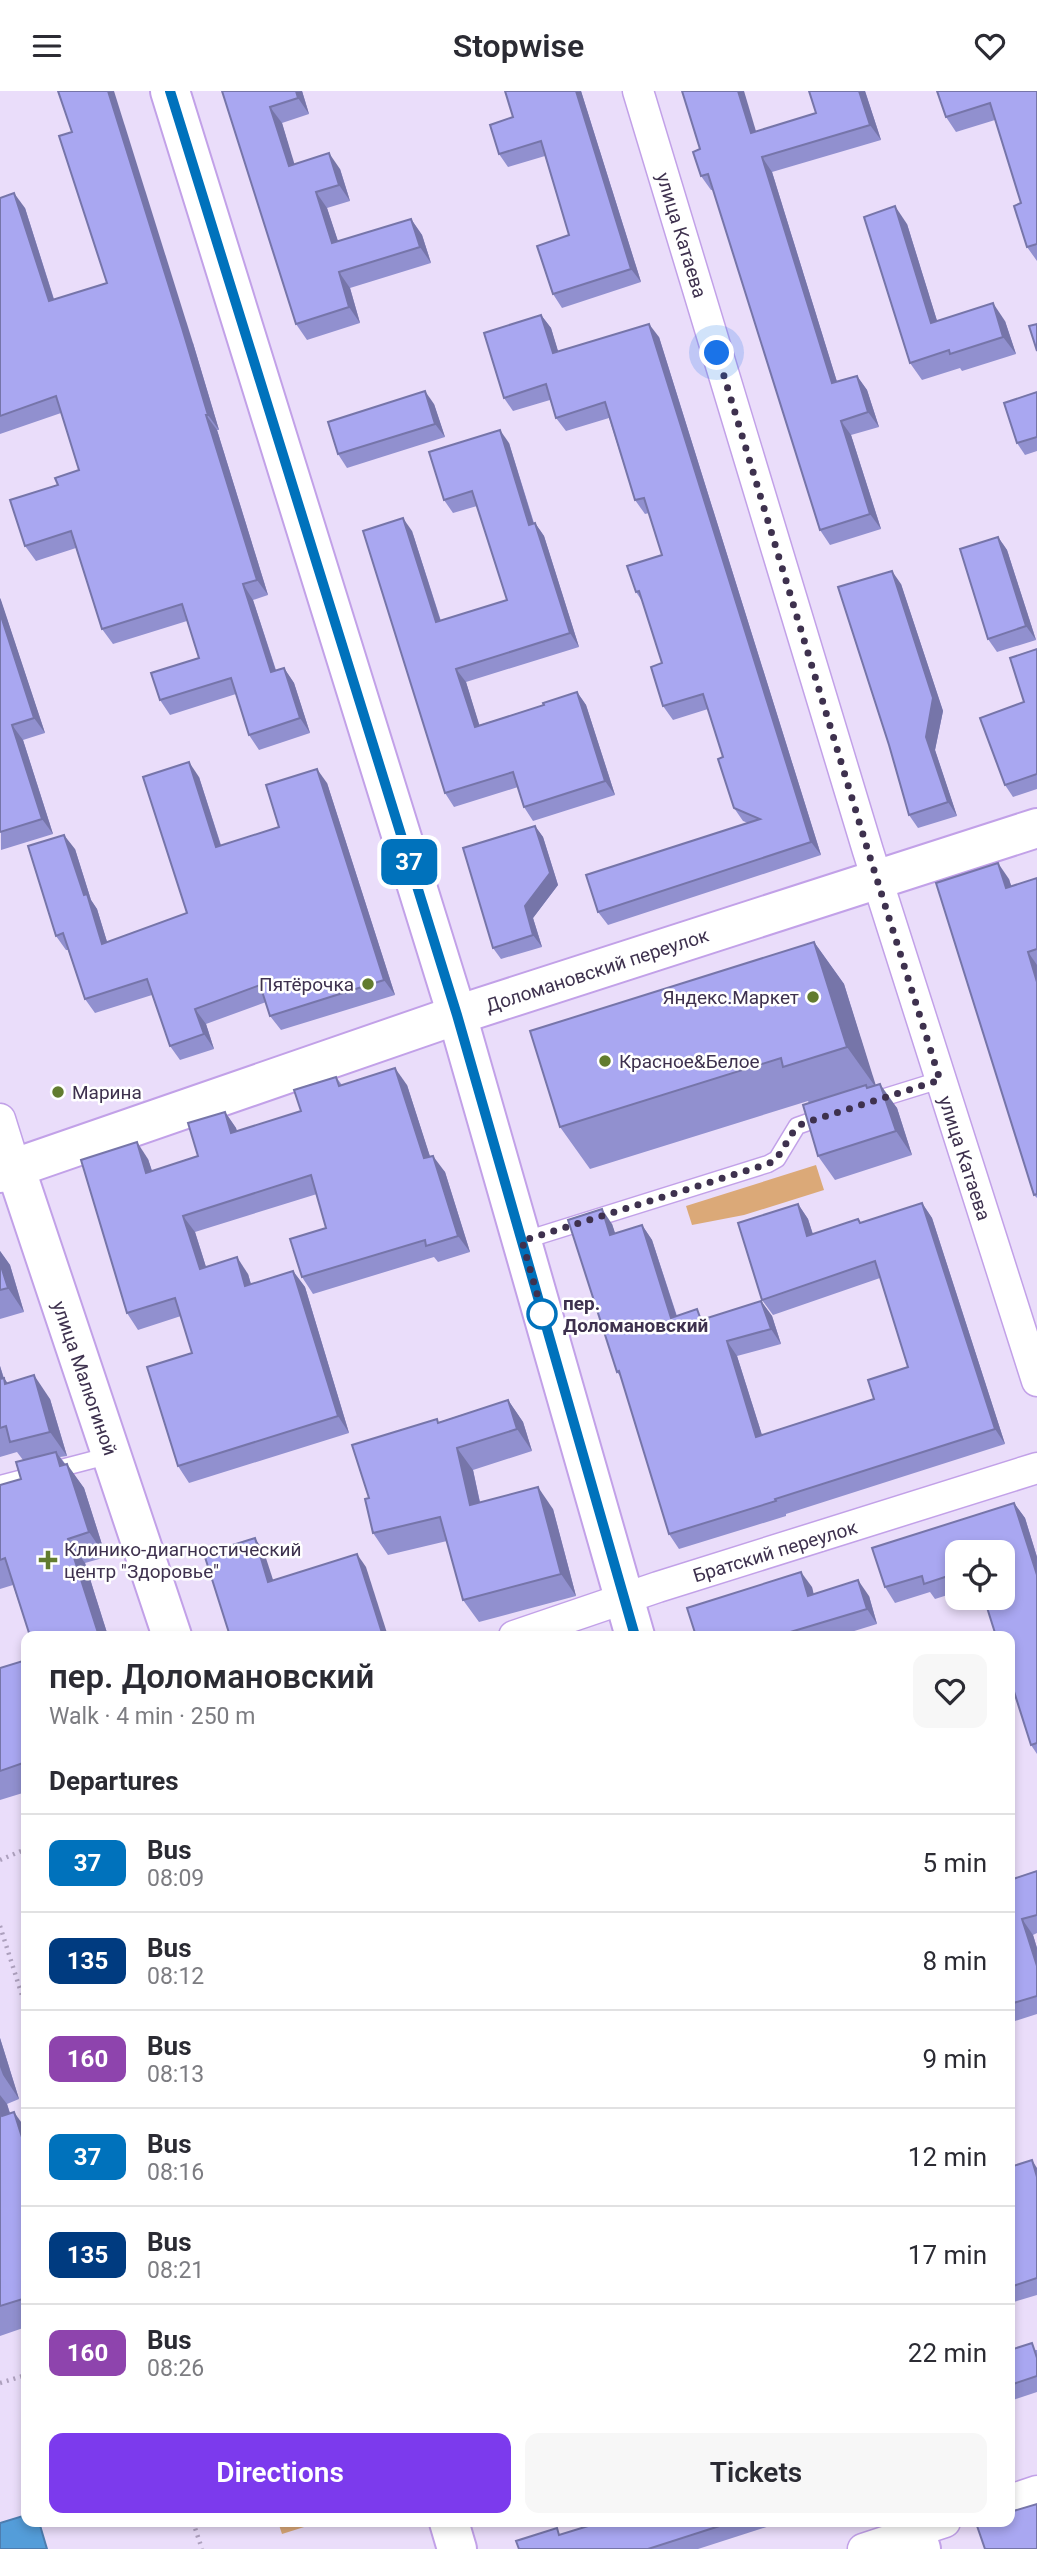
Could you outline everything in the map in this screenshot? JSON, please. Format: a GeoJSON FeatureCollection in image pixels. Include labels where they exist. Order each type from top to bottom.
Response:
{"type":"FeatureCollection","features":[{"type":"Feature","properties":{"kind":"main road"},"geometry":{"type":"LineString","coordinates":[[170,91],[457,1015],[634,1631]]}},
{"type":"Feature","properties":{"kind":"main road","name":"Доломановский переулок"},"geometry":{"type":"LineString","coordinates":[[8,1170],[457,1015],[1037,828]]}},
{"type":"Feature","properties":{"kind":"main road","name":"улица Малюгиной"},"geometry":{"type":"LineString","coordinates":[[8,1170],[111,1455],[170,1631]]}},
{"type":"Feature","properties":{"kind":"main road"},"geometry":{"type":"LineString","coordinates":[[450,2527],[457,2549]]}},
{"type":"Feature","properties":{"kind":"street","name":"улица Катаева"},"geometry":{"type":"LineString","coordinates":[[638,91],[878,880],[1037,1381]]}},
{"type":"Feature","properties":{"kind":"street","name":"улица Малюгиной"},"geometry":{"type":"LineString","coordinates":[[0,1119],[8,1170]]}},
{"type":"Feature","properties":{"kind":"street","name":"Братский переулок"},"geometry":{"type":"LineString","coordinates":[[528,1631],[624,1598],[1037,1468]]}},
{"type":"Feature","properties":{"kind":"street"},"geometry":{"type":"LineString","coordinates":[[1015,2498],[1037,2491]]}},
{"type":"Feature","properties":{"kind":"street"},"geometry":{"type":"LineString","coordinates":[[863,2549],[923,2531]]}},
{"type":"Feature","properties":{"kind":"lane"},"geometry":{"type":"LineString","coordinates":[[522,1241],[768,1164],[777,1159],[797,1126],[940,1080]]}},
{"type":"Feature","properties":{"kind":"lane"},"geometry":{"type":"LineString","coordinates":[[0,1484],[111,1455]]}},
{"type":"Feature","properties":{"kind":"path"},"geometry":{"type":"LineString","coordinates":[[0,1860],[21,1851]]}},
{"type":"Feature","properties":{"kind":"path"},"geometry":{"type":"LineString","coordinates":[[0,1926],[21,1992]]}},
{"type":"Feature","properties":{"kind":"path"},"geometry":{"type":"LineString","coordinates":[[0,2383],[21,2377]]}},
{"type":"Feature","properties":{"kind":"path"},"geometry":{"type":"LineString","coordinates":[[195,2527],[202,2549]]}},
{"type":"Feature","properties":{"kind":"shaded area"},"geometry":{"type":"Polygon","coordinates":[[[816,1165],[824,1190],[744,1215],[692,1225],[686,1206],[816,1165]]]}},
{"type":"Feature","properties":{"kind":"shaded area"},"geometry":{"type":"Polygon","coordinates":[[[280,2527],[304,2527],[282,2534],[280,2527]]]}},
{"type":"Feature","properties":{"kind":"water"},"geometry":{"type":"Polygon","coordinates":[[[21,2517],[21,2527],[40,2527],[47,2549],[0,2549],[0,2523],[21,2517]]]}},
{"type":"Feature","properties":{"kind":"building"},"geometry":{"type":"Polygon","coordinates":[[[58,91],[108,91],[257,580],[243,584],[271,672],[284,668],[300,718],[249,735],[231,678],[160,700],[151,673],[199,658],[182,604],[102,629],[71,531],[25,546],[10,500],[58,485],[55,478],[79,470],[56,396],[0,416],[0,198],[14,193],[49,301],[107,283],[59,136],[72,132],[58,91]]]}},
{"type":"Feature","properties":{"kind":"building"},"geometry":{"type":"Polygon","coordinates":[[[222,91],[296,91],[298,98],[270,107],[289,166],[329,153],[339,185],[316,192],[332,243],[411,219],[420,247],[339,272],[349,307],[296,324],[222,91]]]}},
{"type":"Feature","properties":{"kind":"building"},"geometry":{"type":"Polygon","coordinates":[[[505,91],[576,91],[631,269],[553,294],[537,246],[569,235],[541,141],[499,154],[490,125],[513,117],[505,91]]]}},
{"type":"Feature","properties":{"kind":"building"},"geometry":{"type":"Polygon","coordinates":[[[682,91],[738,91],[751,133],[816,113],[809,91],[859,91],[870,125],[762,157],[832,383],[857,376],[868,412],[841,421],[870,514],[820,530],[708,174],[701,176],[693,152],[700,149],[682,91]]]}},
{"type":"Feature","properties":{"kind":"building"},"geometry":{"type":"Polygon","coordinates":[[[937,91],[1037,91],[1037,244],[1027,247],[1014,206],[1021,203],[990,103],[946,117],[937,91]]]}},
{"type":"Feature","properties":{"kind":"building"},"geometry":{"type":"Polygon","coordinates":[[[895,206],[931,323],[993,303],[1003,337],[950,354],[949,350],[910,363],[864,217],[895,206]]]}},
{"type":"Feature","properties":{"kind":"building"},"geometry":{"type":"Polygon","coordinates":[[[541,315],[553,353],[649,324],[811,842],[598,912],[586,875],[760,819],[734,808],[718,759],[723,757],[703,694],[663,706],[651,667],[662,663],[639,591],[636,592],[627,566],[662,555],[644,498],[635,500],[605,402],[556,418],[546,384],[504,398],[484,333],[541,315]]]}},
{"type":"Feature","properties":{"kind":"building"},"geometry":{"type":"Polygon","coordinates":[[[1037,324],[1037,351],[1029,326],[1037,324]]]}},
{"type":"Feature","properties":{"kind":"building"},"geometry":{"type":"Polygon","coordinates":[[[425,391],[435,424],[338,454],[328,422],[425,391]]]}},
{"type":"Feature","properties":{"kind":"building"},"geometry":{"type":"Polygon","coordinates":[[[1037,392],[1037,437],[1017,443],[1004,403],[1037,392]]]}},
{"type":"Feature","properties":{"kind":"building"},"geometry":{"type":"Polygon","coordinates":[[[500,430],[529,525],[535,523],[570,633],[456,669],[475,727],[577,692],[605,781],[524,807],[513,772],[445,793],[363,531],[403,518],[436,622],[507,600],[472,491],[444,500],[429,452],[500,430]]]}},
{"type":"Feature","properties":{"kind":"building"},"geometry":{"type":"Polygon","coordinates":[[[998,537],[1026,626],[988,639],[960,549],[998,537]]]}},
{"type":"Feature","properties":{"kind":"building"},"geometry":{"type":"Polygon","coordinates":[[[892,571],[933,698],[926,737],[948,802],[909,815],[838,587],[892,571]]]}},
{"type":"Feature","properties":{"kind":"building"},"geometry":{"type":"Polygon","coordinates":[[[0,613],[34,718],[12,725],[42,819],[0,832],[0,613]]]}},
{"type":"Feature","properties":{"kind":"building"},"geometry":{"type":"Polygon","coordinates":[[[1037,649],[1037,774],[1005,785],[980,718],[1024,702],[1010,658],[1037,649]]]}},
{"type":"Feature","properties":{"kind":"building"},"geometry":{"type":"Polygon","coordinates":[[[189,762],[216,847],[279,827],[266,785],[317,769],[384,980],[270,1016],[260,985],[195,1009],[204,1034],[170,1046],[147,979],[85,999],[63,933],[56,936],[28,846],[64,835],[84,895],[87,894],[102,944],[187,913],[143,777],[189,762]]]}},
{"type":"Feature","properties":{"kind":"building"},"geometry":{"type":"Polygon","coordinates":[[[535,826],[550,873],[525,906],[533,935],[493,948],[463,848],[535,826]]]}},
{"type":"Feature","properties":{"kind":"building"},"geometry":{"type":"Polygon","coordinates":[[[998,863],[1006,888],[1037,878],[1037,949],[1028,952],[1037,982],[1037,1194],[1034,1195],[936,883],[998,863]]]}},
{"type":"Feature","properties":{"kind":"building"},"geometry":{"type":"Polygon","coordinates":[[[814,942],[847,1047],[783,1067],[781,1058],[560,1127],[530,1031],[814,942]]]}},
{"type":"Feature","properties":{"kind":"building"},"geometry":{"type":"Polygon","coordinates":[[[395,1068],[424,1158],[433,1156],[458,1236],[426,1246],[425,1240],[302,1277],[290,1239],[326,1228],[311,1175],[183,1216],[200,1269],[237,1257],[245,1286],[293,1271],[338,1416],[178,1466],[147,1367],[192,1353],[175,1298],[127,1313],[81,1160],[137,1142],[146,1173],[198,1156],[188,1123],[225,1112],[231,1133],[301,1111],[294,1090],[336,1077],[339,1086],[395,1068]]]}},
{"type":"Feature","properties":{"kind":"building"},"geometry":{"type":"Polygon","coordinates":[[[880,1084],[896,1131],[818,1156],[803,1105],[866,1085],[867,1088],[880,1084]]]}},
{"type":"Feature","properties":{"kind":"building"},"geometry":{"type":"Polygon","coordinates":[[[922,1203],[995,1429],[669,1534],[619,1371],[617,1372],[568,1220],[602,1209],[610,1235],[642,1225],[671,1318],[697,1309],[701,1320],[761,1301],[771,1329],[727,1341],[756,1437],[874,1399],[868,1380],[908,1367],[875,1261],[762,1300],[738,1223],[798,1204],[807,1236],[858,1219],[860,1223],[922,1203]]]}},
{"type":"Feature","properties":{"kind":"building"},"geometry":{"type":"Polygon","coordinates":[[[0,1263],[8,1288],[0,1290],[0,1263]]]}},
{"type":"Feature","properties":{"kind":"building"},"geometry":{"type":"Polygon","coordinates":[[[34,1375],[50,1432],[10,1442],[6,1426],[0,1428],[0,1379],[4,1378],[5,1384],[34,1375]]]}},
{"type":"Feature","properties":{"kind":"building"},"geometry":{"type":"Polygon","coordinates":[[[508,1400],[517,1429],[457,1448],[470,1505],[538,1487],[561,1574],[463,1600],[440,1517],[373,1533],[365,1499],[369,1498],[352,1445],[437,1419],[438,1423],[508,1400]]]}},
{"type":"Feature","properties":{"kind":"building","name":"Клинико-диагностический центр \"Здоровье\""},"geometry":{"type":"Polygon","coordinates":[[[56,1452],[60,1466],[67,1464],[89,1532],[68,1539],[97,1631],[28,1631],[5,1558],[0,1560],[0,1485],[21,1479],[16,1462],[56,1452]]]}},
{"type":"Feature","properties":{"kind":"building"},"geometry":{"type":"Polygon","coordinates":[[[1014,1503],[1037,1575],[1037,1743],[1031,1745],[1015,1695],[1015,1631],[994,1631],[988,1610],[1015,1610],[1015,1540],[945,1540],[945,1577],[924,1584],[922,1576],[885,1587],[872,1548],[1014,1503]]]}},
{"type":"Feature","properties":{"kind":"building"},"geometry":{"type":"Polygon","coordinates":[[[255,1538],[268,1582],[357,1554],[381,1631],[228,1631],[204,1554],[255,1538]]]}},
{"type":"Feature","properties":{"kind":"building"},"geometry":{"type":"Polygon","coordinates":[[[801,1572],[808,1596],[858,1580],[867,1609],[794,1631],[694,1631],[687,1608],[801,1572]]]}},
{"type":"Feature","properties":{"kind":"building"},"geometry":{"type":"Polygon","coordinates":[[[21,1662],[21,1764],[0,1771],[0,1668],[21,1662]]]}},
{"type":"Feature","properties":{"kind":"building"},"geometry":{"type":"Polygon","coordinates":[[[1037,1871],[1037,1915],[1022,1919],[1037,1966],[1037,1996],[1015,2003],[1015,1878],[1037,1871]]]}},
{"type":"Feature","properties":{"kind":"building"},"geometry":{"type":"Polygon","coordinates":[[[0,2111],[2,2116],[14,2112],[21,2134],[21,2300],[0,2306],[0,2111]]]}},
{"type":"Feature","properties":{"kind":"building"},"geometry":{"type":"Polygon","coordinates":[[[1032,2160],[1037,2177],[1037,2278],[1015,2285],[1015,2165],[1032,2160]]]}},
{"type":"Feature","properties":{"kind":"building"},"geometry":{"type":"Polygon","coordinates":[[[1032,2343],[1037,2358],[1037,2376],[1015,2383],[1015,2348],[1032,2343]]]}},
{"type":"Feature","properties":{"kind":"building"},"geometry":{"type":"Polygon","coordinates":[[[1037,2504],[1037,2549],[985,2549],[977,2527],[1015,2527],[1015,2511],[1037,2504]]]}},
{"type":"Feature","properties":{"kind":"building"},"geometry":{"type":"Polygon","coordinates":[[[585,2527],[716,2527],[648,2549],[519,2549],[516,2541],[557,2528],[559,2535],[585,2527]]]}},
{"type":"Feature","properties":{"kind":"bus line","name":"37"},"geometry":{"type":"LineString","coordinates":[[170,91],[457,1015],[634,1631]]}},
{"type":"Feature","properties":{"kind":"place","name":"Пятёрочка"},"geometry":{"type":"Point","coordinates":[368,984]}},
{"type":"Feature","properties":{"kind":"place","name":"Яндекс.Маркет"},"geometry":{"type":"Point","coordinates":[813,997]}},
{"type":"Feature","properties":{"kind":"place","name":"Красное&Белое"},"geometry":{"type":"Point","coordinates":[605,1061]}},
{"type":"Feature","properties":{"kind":"place","name":"Марина"},"geometry":{"type":"Point","coordinates":[58,1092]}},
{"type":"Feature","properties":{"kind":"place","name":"пер. Доломановский"},"geometry":{"type":"Point","coordinates":[542,1314]}},
{"type":"Feature","properties":{"kind":"place","name":"Клинико-диагностический центр \"Здоровье\""},"geometry":{"type":"Point","coordinates":[48,1560]}},
{"type":"Feature","properties":{"kind":"route"},"geometry":{"type":"LineString","coordinates":[[542,1314],[545,1322],[522,1241],[768,1164],[777,1159],[797,1126],[940,1080],[717,353]]}}]}
